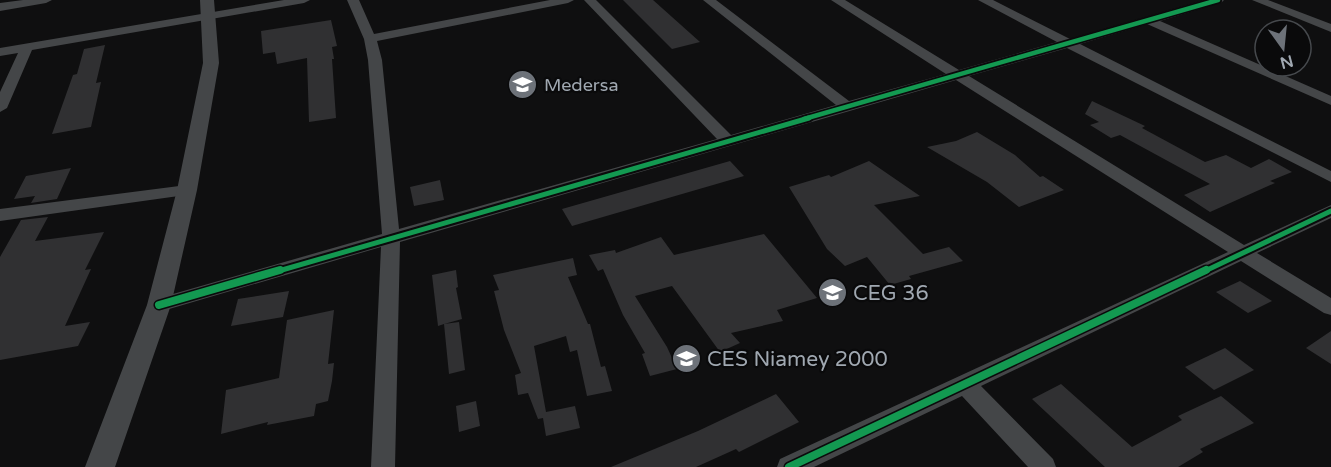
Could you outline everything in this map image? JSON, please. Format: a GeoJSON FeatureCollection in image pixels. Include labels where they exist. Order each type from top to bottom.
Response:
{"type":"FeatureCollection","features":[{"type":"Feature","properties":{"kind":"street"},"geometry":{"type":"LineString","coordinates":[[0,7],[46,0]]}},
{"type":"Feature","properties":{"kind":"street"},"geometry":{"type":"LineString","coordinates":[[0,52],[207,9],[304,0]]}},
{"type":"Feature","properties":{"kind":"street"},"geometry":{"type":"LineString","coordinates":[[353,0],[370,39],[375,60],[391,238],[383,467]]}},
{"type":"Feature","properties":{"kind":"street"},"geometry":{"type":"LineString","coordinates":[[370,39],[568,0]]}},
{"type":"Feature","properties":{"kind":"street"},"geometry":{"type":"LineString","coordinates":[[590,0],[728,141]]}},
{"type":"Feature","properties":{"kind":"street"},"geometry":{"type":"LineString","coordinates":[[709,0],[847,107]]}},
{"type":"Feature","properties":{"kind":"street"},"geometry":{"type":"LineString","coordinates":[[837,0],[1331,308]]}},
{"type":"Feature","properties":{"kind":"street"},"geometry":{"type":"LineString","coordinates":[[984,0],[1331,177]]}},
{"type":"Feature","properties":{"kind":"street"},"geometry":{"type":"LineString","coordinates":[[159,305],[1218,0]]}},
{"type":"Feature","properties":{"kind":"street"},"geometry":{"type":"LineString","coordinates":[[1257,0],[1331,28]]}},
{"type":"Feature","properties":{"kind":"street"},"geometry":{"type":"LineString","coordinates":[[100,467],[159,305],[187,190],[211,63],[207,9]]}},
{"type":"Feature","properties":{"kind":"street"},"geometry":{"type":"LineString","coordinates":[[1148,20],[1331,101]]}},
{"type":"Feature","properties":{"kind":"street"},"geometry":{"type":"LineString","coordinates":[[0,108],[27,47]]}},
{"type":"Feature","properties":{"kind":"street"},"geometry":{"type":"LineString","coordinates":[[0,215],[187,190]]}},
{"type":"Feature","properties":{"kind":"street"},"geometry":{"type":"LineString","coordinates":[[789,467],[1331,211]]}},
{"type":"Feature","properties":{"kind":"street"},"geometry":{"type":"LineString","coordinates":[[965,384],[1044,467]]}},
{"type":"Feature","properties":{"kind":"building"},"geometry":{"type":"Polygon","coordinates":[[[623,0],[653,0],[700,42],[672,49],[623,0]]]}},
{"type":"Feature","properties":{"kind":"building"},"geometry":{"type":"Polygon","coordinates":[[[331,20],[337,46],[332,47],[336,118],[309,122],[307,58],[277,64],[275,52],[263,54],[261,31],[331,20]]]}},
{"type":"Feature","properties":{"kind":"building"},"geometry":{"type":"Polygon","coordinates":[[[105,45],[96,83],[101,82],[91,127],[52,134],[73,75],[77,74],[84,49],[105,45]]]}},
{"type":"Feature","properties":{"kind":"building"},"geometry":{"type":"Polygon","coordinates":[[[1092,101],[1145,126],[1142,128],[1205,162],[1226,155],[1251,168],[1269,159],[1292,172],[1270,181],[1275,183],[1210,212],[1184,195],[1210,184],[1120,135],[1111,138],[1090,125],[1099,122],[1085,114],[1092,101]]]}},
{"type":"Feature","properties":{"kind":"building"},"geometry":{"type":"Polygon","coordinates":[[[977,132],[1015,155],[1040,177],[1043,176],[1064,190],[1019,207],[987,182],[927,147],[956,141],[977,132]]]}},
{"type":"Feature","properties":{"kind":"building"},"geometry":{"type":"Polygon","coordinates":[[[730,161],[744,176],[572,226],[562,209],[730,161]]]}},
{"type":"Feature","properties":{"kind":"building"},"geometry":{"type":"Polygon","coordinates":[[[869,161],[920,196],[874,205],[923,254],[949,247],[963,261],[909,276],[911,279],[890,285],[867,257],[845,266],[827,249],[789,187],[829,175],[831,177],[869,161]]]}},
{"type":"Feature","properties":{"kind":"building"},"geometry":{"type":"Polygon","coordinates":[[[71,168],[57,199],[31,203],[35,196],[14,199],[26,176],[71,168]]]}},
{"type":"Feature","properties":{"kind":"building"},"geometry":{"type":"Polygon","coordinates":[[[440,180],[444,200],[414,206],[410,187],[440,180]]]}},
{"type":"Feature","properties":{"kind":"building"},"geometry":{"type":"Polygon","coordinates":[[[48,217],[35,241],[104,232],[85,270],[91,269],[65,326],[90,322],[78,346],[0,360],[0,257],[21,220],[48,217]]]}},
{"type":"Feature","properties":{"kind":"building"},"geometry":{"type":"Polygon","coordinates":[[[764,234],[817,298],[777,310],[783,321],[731,333],[740,343],[720,352],[672,286],[635,296],[667,347],[677,369],[650,376],[642,354],[645,353],[623,315],[603,269],[598,271],[589,255],[615,250],[616,253],[661,237],[674,255],[764,234]]]}},
{"type":"Feature","properties":{"kind":"building"},"geometry":{"type":"Polygon","coordinates":[[[573,258],[577,275],[568,277],[588,324],[590,324],[601,367],[605,366],[612,391],[587,396],[577,350],[570,352],[566,336],[534,346],[546,412],[575,406],[580,428],[546,436],[543,418],[538,419],[528,393],[518,395],[515,375],[521,373],[504,330],[494,291],[499,290],[493,275],[573,258]]]}},
{"type":"Feature","properties":{"kind":"building"},"geometry":{"type":"Polygon","coordinates":[[[456,270],[458,287],[456,288],[462,319],[438,326],[432,275],[456,270]]]}},
{"type":"Feature","properties":{"kind":"building"},"geometry":{"type":"Polygon","coordinates":[[[1240,281],[1272,301],[1248,313],[1216,292],[1240,281]]]}},
{"type":"Feature","properties":{"kind":"building"},"geometry":{"type":"Polygon","coordinates":[[[289,291],[283,317],[231,326],[238,299],[289,291]]]}},
{"type":"Feature","properties":{"kind":"building"},"geometry":{"type":"Polygon","coordinates":[[[334,310],[328,364],[334,363],[328,401],[316,404],[314,416],[267,425],[268,422],[221,434],[226,390],[279,378],[287,320],[334,310]]]}},
{"type":"Feature","properties":{"kind":"building"},"geometry":{"type":"Polygon","coordinates":[[[459,322],[465,370],[449,374],[444,324],[459,322]]]}},
{"type":"Feature","properties":{"kind":"building"},"geometry":{"type":"Polygon","coordinates":[[[1331,331],[1331,364],[1306,348],[1331,331]]]}},
{"type":"Feature","properties":{"kind":"building"},"geometry":{"type":"Polygon","coordinates":[[[1225,348],[1254,370],[1214,390],[1185,367],[1225,348]]]}},
{"type":"Feature","properties":{"kind":"building"},"geometry":{"type":"Polygon","coordinates":[[[1061,384],[1132,447],[1182,420],[1178,416],[1221,396],[1254,423],[1200,449],[1203,452],[1178,467],[1105,467],[1032,399],[1061,384]]]}},
{"type":"Feature","properties":{"kind":"building"},"geometry":{"type":"Polygon","coordinates":[[[776,394],[799,422],[739,452],[736,449],[696,467],[611,467],[698,431],[776,394]]]}},
{"type":"Feature","properties":{"kind":"building"},"geometry":{"type":"Polygon","coordinates":[[[476,401],[480,426],[459,432],[456,406],[476,401]]]}},
{"type":"Feature","properties":{"kind":"cycle path"},"geometry":{"type":"LineString","coordinates":[[159,305],[1218,0]]}},
{"type":"Feature","properties":{"kind":"cycle path"},"geometry":{"type":"LineString","coordinates":[[789,467],[1331,211]]}},
{"type":"Feature","properties":{"kind":"place","name":"Medersa"},"geometry":{"type":"Point","coordinates":[523,85]}},
{"type":"Feature","properties":{"kind":"place","name":"CEG 36"},"geometry":{"type":"Point","coordinates":[832,293]}},
{"type":"Feature","properties":{"kind":"place","name":"CES Niamey 2000"},"geometry":{"type":"Point","coordinates":[686,359]}}]}
